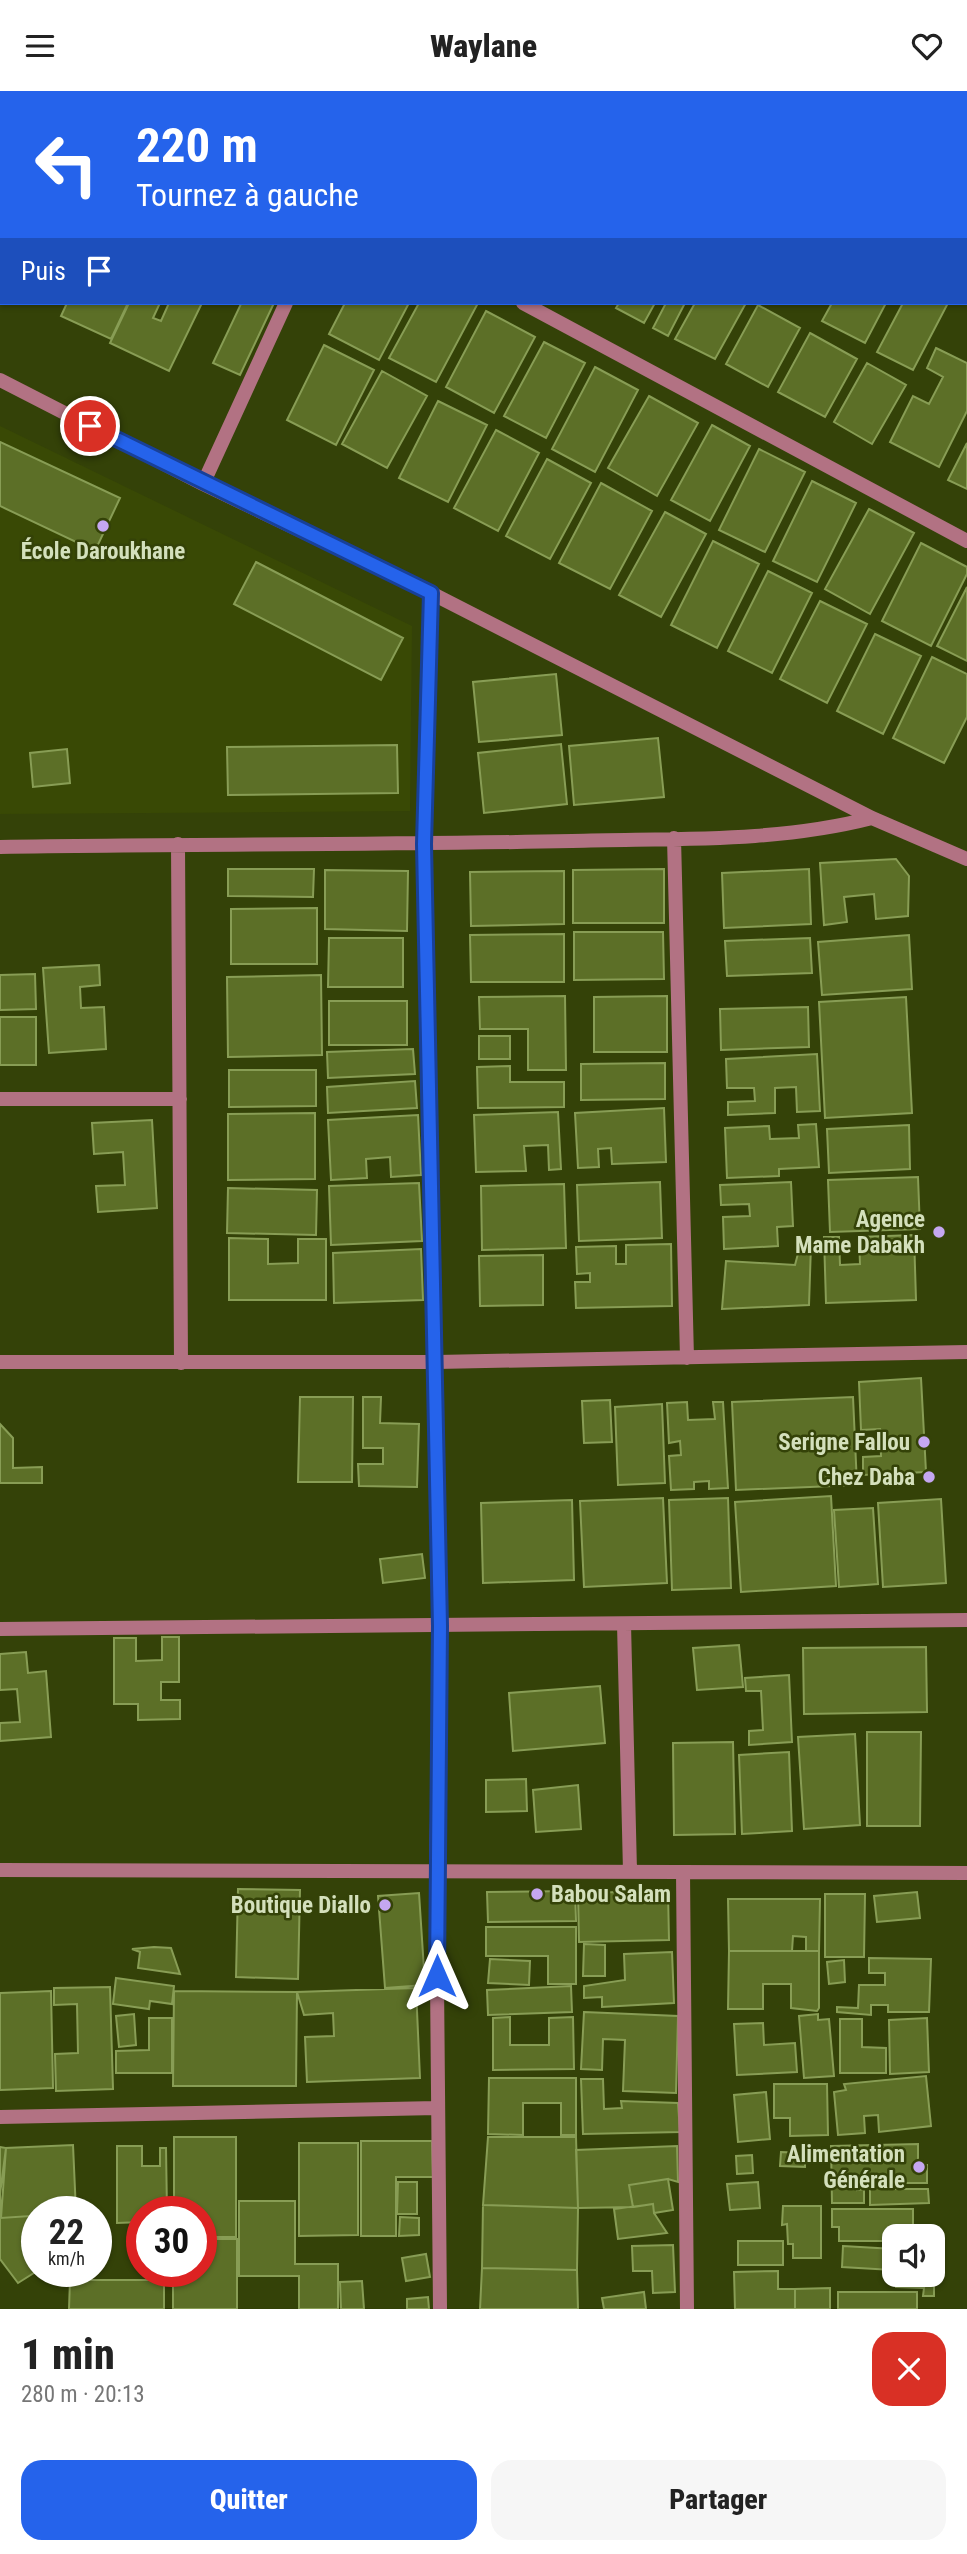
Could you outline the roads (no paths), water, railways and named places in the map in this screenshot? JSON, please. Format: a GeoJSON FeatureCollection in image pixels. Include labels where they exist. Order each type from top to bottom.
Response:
{"type":"FeatureCollection","features":[{"type":"Feature","properties":{"kind":"street"},"geometry":{"type":"LineString","coordinates":[[203,484],[285,305]]}},
{"type":"Feature","properties":{"kind":"street"},"geometry":{"type":"LineString","coordinates":[[527,305],[967,541]]}},
{"type":"Feature","properties":{"kind":"street"},"geometry":{"type":"LineString","coordinates":[[0,380],[203,484],[431,593],[873,818],[967,859]]}},
{"type":"Feature","properties":{"kind":"street"},"geometry":{"type":"LineString","coordinates":[[431,593],[424,844],[437,1362],[440,1626],[436,1870],[440,2309]]}},
{"type":"Feature","properties":{"kind":"street"},"geometry":{"type":"LineString","coordinates":[[0,847],[424,844],[674,838],[802,833],[873,818]]}},
{"type":"Feature","properties":{"kind":"street"},"geometry":{"type":"LineString","coordinates":[[674,838],[687,1358]]}},
{"type":"Feature","properties":{"kind":"street"},"geometry":{"type":"LineString","coordinates":[[178,845],[181,1363]]}},
{"type":"Feature","properties":{"kind":"street"},"geometry":{"type":"LineString","coordinates":[[0,1099],[180,1099]]}},
{"type":"Feature","properties":{"kind":"street"},"geometry":{"type":"LineString","coordinates":[[0,1362],[437,1362],[967,1352]]}},
{"type":"Feature","properties":{"kind":"street"},"geometry":{"type":"LineString","coordinates":[[0,1629],[967,1620]]}},
{"type":"Feature","properties":{"kind":"street"},"geometry":{"type":"LineString","coordinates":[[624,1624],[630,1871]]}},
{"type":"Feature","properties":{"kind":"street"},"geometry":{"type":"LineString","coordinates":[[0,1870],[967,1873]]}},
{"type":"Feature","properties":{"kind":"street"},"geometry":{"type":"LineString","coordinates":[[683,1872],[687,2309]]}},
{"type":"Feature","properties":{"kind":"street"},"geometry":{"type":"LineString","coordinates":[[0,2117],[438,2108]]}},
{"type":"Feature","properties":{"kind":"place","name":"École Daroukhane"},"geometry":{"type":"Point","coordinates":[103,526]}},
{"type":"Feature","properties":{"kind":"place","name":"Agence Mame Dabakh"},"geometry":{"type":"Point","coordinates":[939,1232]}},
{"type":"Feature","properties":{"kind":"place","name":"Serigne Fallou"},"geometry":{"type":"Point","coordinates":[924,1442]}},
{"type":"Feature","properties":{"kind":"place","name":"Chez Daba"},"geometry":{"type":"Point","coordinates":[929,1477]}},
{"type":"Feature","properties":{"kind":"place","name":"Babou Salam"},"geometry":{"type":"Point","coordinates":[537,1894]}},
{"type":"Feature","properties":{"kind":"place","name":"Boutique Diallo"},"geometry":{"type":"Point","coordinates":[385,1905]}},
{"type":"Feature","properties":{"kind":"place","name":"Alimentation Générale"},"geometry":{"type":"Point","coordinates":[919,2167]}}]}
